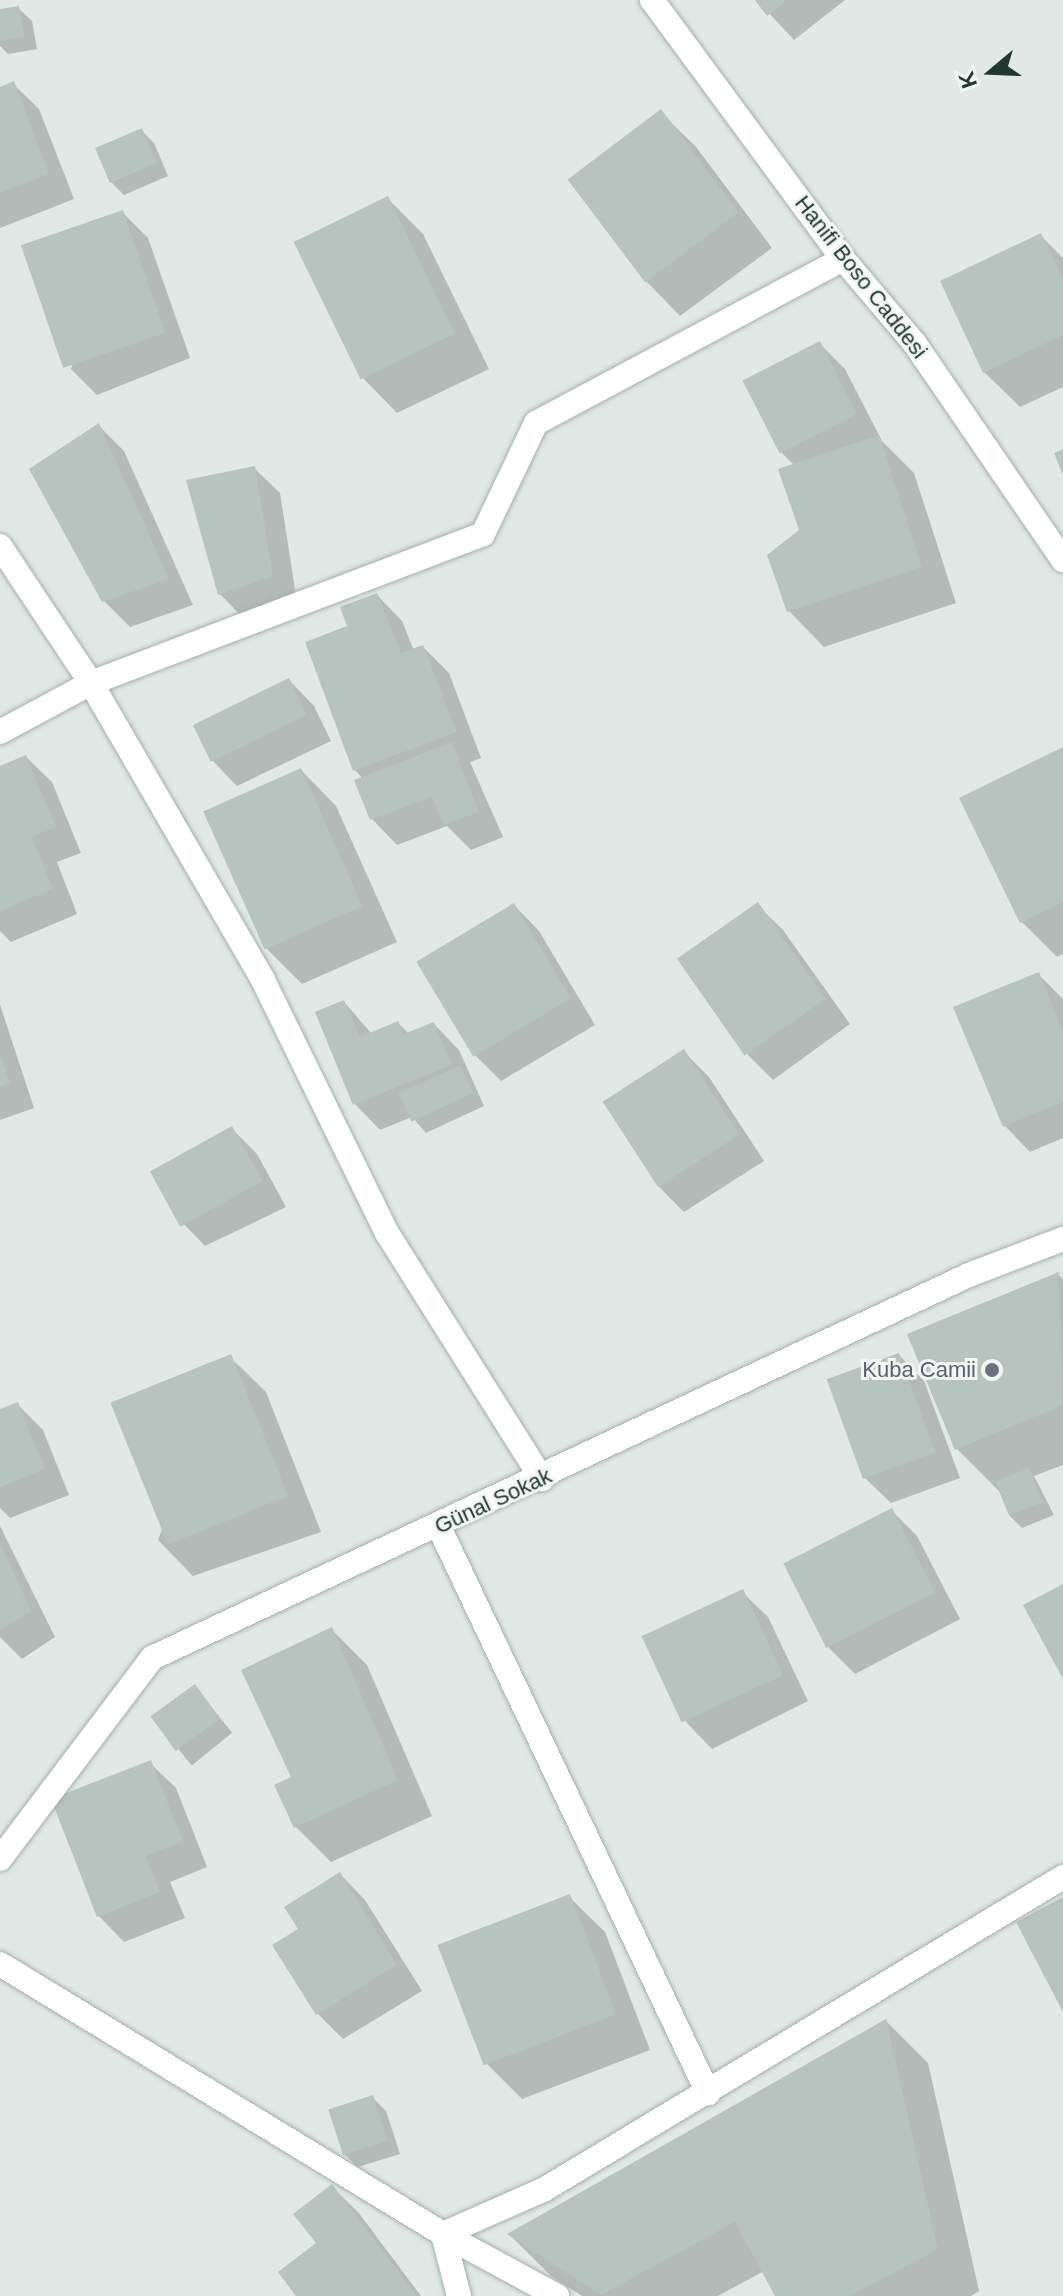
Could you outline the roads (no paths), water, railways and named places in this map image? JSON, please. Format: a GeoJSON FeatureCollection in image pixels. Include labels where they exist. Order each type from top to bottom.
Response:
{"type":"FeatureCollection","features":[{"type":"Feature","properties":{"kind":"street","name":"Hanifi Boso Caddesi"},"geometry":{"type":"LineString","coordinates":[[652,0],[843,259],[915,344],[1063,560]]}},
{"type":"Feature","properties":{"kind":"street"},"geometry":{"type":"LineString","coordinates":[[0,732],[91,683],[483,534],[536,423],[843,259]]}},
{"type":"Feature","properties":{"kind":"street"},"geometry":{"type":"LineString","coordinates":[[0,546],[91,683],[290,1029],[387,1233],[542,1479]]}},
{"type":"Feature","properties":{"kind":"street","name":"Günal Sokak"},"geometry":{"type":"LineString","coordinates":[[0,1859],[152,1658],[542,1479],[969,1275],[1063,1239]]}},
{"type":"Feature","properties":{"kind":"street"},"geometry":{"type":"LineString","coordinates":[[439,1527],[708,2093]]}},
{"type":"Feature","properties":{"kind":"street"},"geometry":{"type":"LineString","coordinates":[[443,2234],[545,2189],[1063,1877]]}},
{"type":"Feature","properties":{"kind":"street"},"geometry":{"type":"LineString","coordinates":[[0,1964],[443,2234],[557,2296]]}},
{"type":"Feature","properties":{"kind":"street"},"geometry":{"type":"LineString","coordinates":[[443,2234],[459,2296]]}},
{"type":"Feature","properties":{"kind":"place","name":"Kuba Camii"},"geometry":{"type":"Point","coordinates":[992,1370]}}]}
